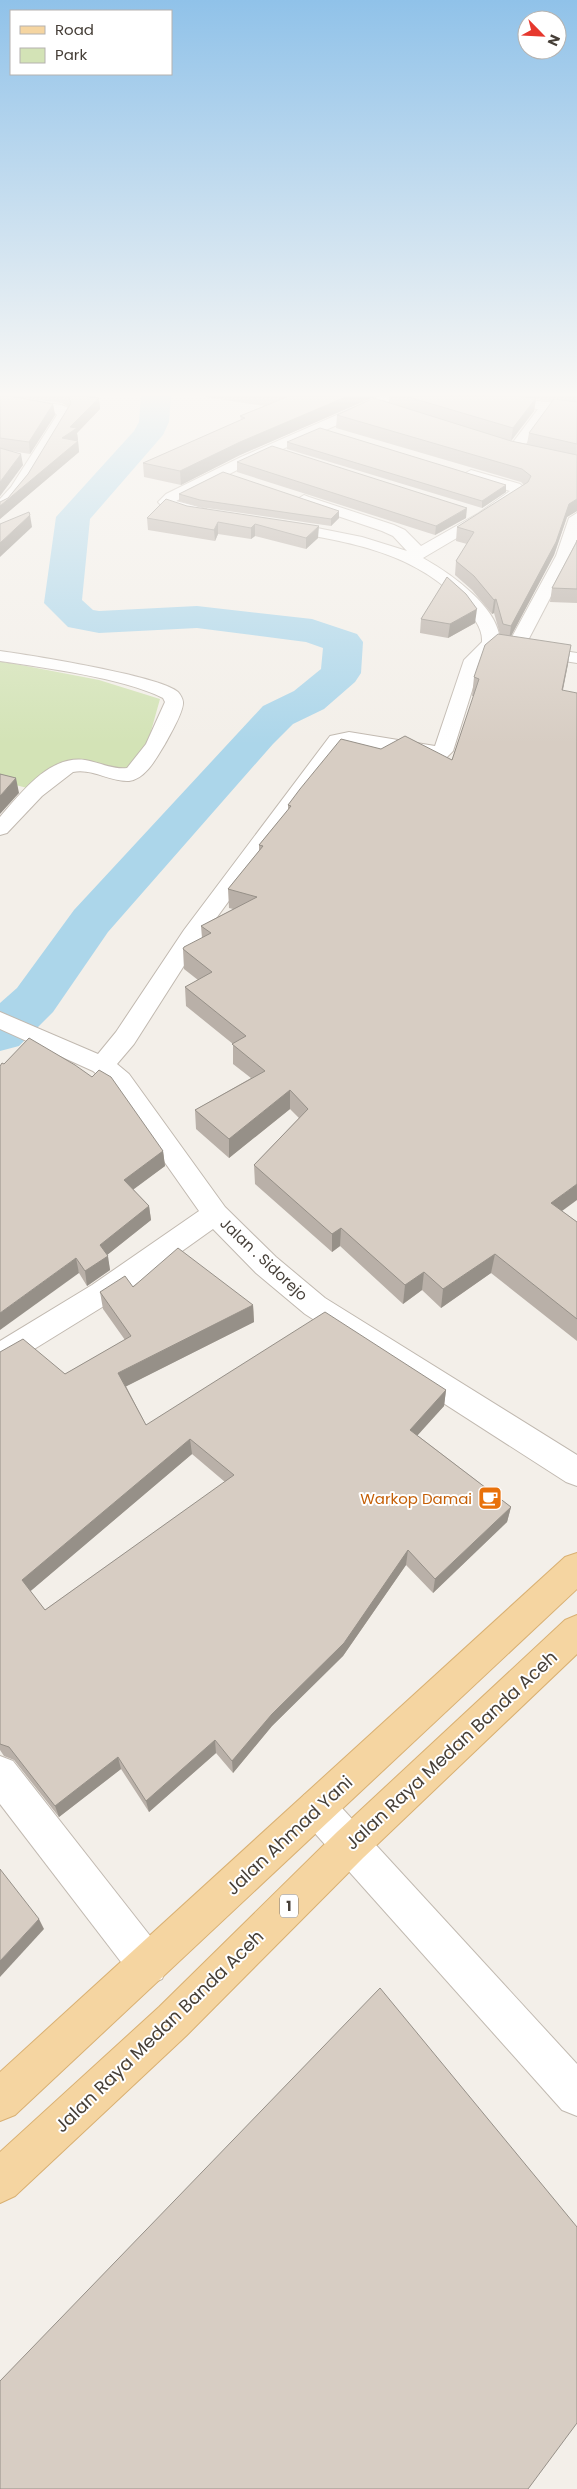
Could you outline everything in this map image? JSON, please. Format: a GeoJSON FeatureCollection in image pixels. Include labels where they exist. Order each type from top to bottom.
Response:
{"type":"FeatureCollection","features":[{"type":"Feature","properties":{"kind":"main road","name":"Jalan Ahmad Yani"},"geometry":{"type":"LineString","coordinates":[[0,2100],[577,1568]]}},
{"type":"Feature","properties":{"kind":"main road","name":"Jalan Raya Medan Banda Aceh"},"geometry":{"type":"LineString","coordinates":[[0,2182],[173,2021],[350,1845],[577,1631]]}},
{"type":"Feature","properties":{"kind":"street"},"geometry":{"type":"LineString","coordinates":[[203,512],[219,515]]}},
{"type":"Feature","properties":{"kind":"street"},"geometry":{"type":"LineString","coordinates":[[340,512],[399,533],[420,554],[470,587],[484,603],[503,646]]}},
{"type":"Feature","properties":{"kind":"street"},"geometry":{"type":"LineString","coordinates":[[472,512],[484,516]]}},
{"type":"Feature","properties":{"kind":"street"},"geometry":{"type":"LineString","coordinates":[[420,554],[490,512]]}},
{"type":"Feature","properties":{"kind":"street"},"geometry":{"type":"LineString","coordinates":[[102,1066],[125,1038],[192,935],[337,740],[349,738],[440,753],[443,751],[474,660],[503,646],[564,556],[577,518]]}},
{"type":"Feature","properties":{"kind":"street"},"geometry":{"type":"LineString","coordinates":[[265,523],[351,538],[388,548],[425,566],[461,591],[472,602],[487,626],[503,646],[577,658]]}},
{"type":"Feature","properties":{"kind":"street"},"geometry":{"type":"LineString","coordinates":[[0,656],[29,660],[154,688],[171,695],[174,702],[149,756],[134,773],[128,775],[77,765],[68,766],[33,794],[0,829]]}},
{"type":"Feature","properties":{"kind":"street","name":"Jalan . Sidorejo"},"geometry":{"type":"LineString","coordinates":[[0,1020],[102,1066],[120,1080],[138,1102],[215,1214],[266,1265],[315,1306],[577,1472]]}},
{"type":"Feature","properties":{"kind":"street"},"geometry":{"type":"LineString","coordinates":[[0,1356],[102,1293],[215,1214]]}},
{"type":"Feature","properties":{"kind":"street"},"geometry":{"type":"LineString","coordinates":[[0,1774],[148,1965]]}},
{"type":"Feature","properties":{"kind":"street"},"geometry":{"type":"LineString","coordinates":[[317,1808],[577,2095]]}},
{"type":"Feature","properties":{"kind":"green space"},"geometry":{"type":"Polygon","coordinates":[[[0,661],[99,680],[160,699],[146,749],[128,774],[72,760],[35,790],[0,781],[0,661]]]}},
{"type":"Feature","properties":{"kind":"building"},"geometry":{"type":"Polygon","coordinates":[[[29,512],[30,515],[0,543],[0,524],[29,512]]]}},
{"type":"Feature","properties":{"kind":"building"},"geometry":{"type":"Polygon","coordinates":[[[153,512],[228,512],[319,526],[306,538],[255,524],[251,528],[218,522],[214,530],[147,518],[153,512]]]}},
{"type":"Feature","properties":{"kind":"building"},"geometry":{"type":"Polygon","coordinates":[[[284,512],[338,512],[331,519],[284,512]]]}},
{"type":"Feature","properties":{"kind":"building"},"geometry":{"type":"Polygon","coordinates":[[[393,512],[460,512],[436,526],[393,512]]]}},
{"type":"Feature","properties":{"kind":"building"},"geometry":{"type":"Polygon","coordinates":[[[480,512],[566,512],[556,542],[511,626],[503,624],[496,599],[494,600],[474,576],[456,561],[474,532],[457,527],[480,512]]]}},
{"type":"Feature","properties":{"kind":"building"},"geometry":{"type":"Polygon","coordinates":[[[577,540],[577,589],[552,588],[576,543],[577,540]]]}},
{"type":"Feature","properties":{"kind":"building"},"geometry":{"type":"Polygon","coordinates":[[[447,577],[466,594],[477,609],[450,624],[421,619],[447,577]]]}},
{"type":"Feature","properties":{"kind":"building"},"geometry":{"type":"Polygon","coordinates":[[[498,634],[571,645],[562,690],[577,693],[577,1184],[551,1203],[577,1222],[577,1319],[495,1254],[443,1289],[424,1272],[405,1285],[341,1228],[332,1234],[254,1165],[308,1109],[290,1090],[229,1139],[195,1110],[265,1071],[232,1044],[246,1036],[185,987],[212,972],[183,949],[184,947],[211,933],[201,926],[257,897],[228,889],[263,846],[259,845],[291,806],[288,805],[300,789],[341,739],[381,749],[405,736],[452,760],[479,679],[474,677],[485,645],[498,634]]]}},
{"type":"Feature","properties":{"kind":"building"},"geometry":{"type":"Polygon","coordinates":[[[0,774],[16,778],[0,796],[0,774]]]}},
{"type":"Feature","properties":{"kind":"building"},"geometry":{"type":"Polygon","coordinates":[[[29,1038],[92,1077],[99,1070],[111,1077],[163,1151],[124,1180],[149,1206],[100,1245],[108,1256],[85,1271],[76,1258],[0,1313],[0,1066],[29,1038]]]}},
{"type":"Feature","properties":{"kind":"building"},"geometry":{"type":"Polygon","coordinates":[[[178,1248],[253,1305],[118,1373],[146,1425],[325,1312],[446,1390],[410,1430],[511,1507],[435,1579],[408,1550],[344,1643],[272,1714],[232,1761],[215,1740],[146,1801],[118,1757],[55,1806],[9,1747],[0,1744],[0,1352],[23,1339],[65,1374],[131,1336],[100,1292],[125,1276],[133,1287],[178,1248]],[[190,1439],[22,1580],[45,1610],[234,1475],[190,1439]]]}},
{"type":"Feature","properties":{"kind":"building"},"geometry":{"type":"Polygon","coordinates":[[[0,1869],[39,1919],[0,1961],[0,1869]]]}},
{"type":"Feature","properties":{"kind":"building"},"geometry":{"type":"Polygon","coordinates":[[[380,1988],[577,2227],[577,2423],[528,2489],[0,2489],[0,2381],[380,1988]]]}},
{"type":"Feature","properties":{"kind":"waterway"},"geometry":{"type":"LineString","coordinates":[[0,1033],[35,1000],[91,921],[258,735],[278,715],[309,700],[341,673],[343,642],[312,631],[197,617],[99,622],[81,619],[63,603],[73,517],[77,512]]}},
{"type":"Feature","properties":{"kind":"place","name":"Warkop Damai"},"geometry":{"type":"Point","coordinates":[490,1498]}}]}
